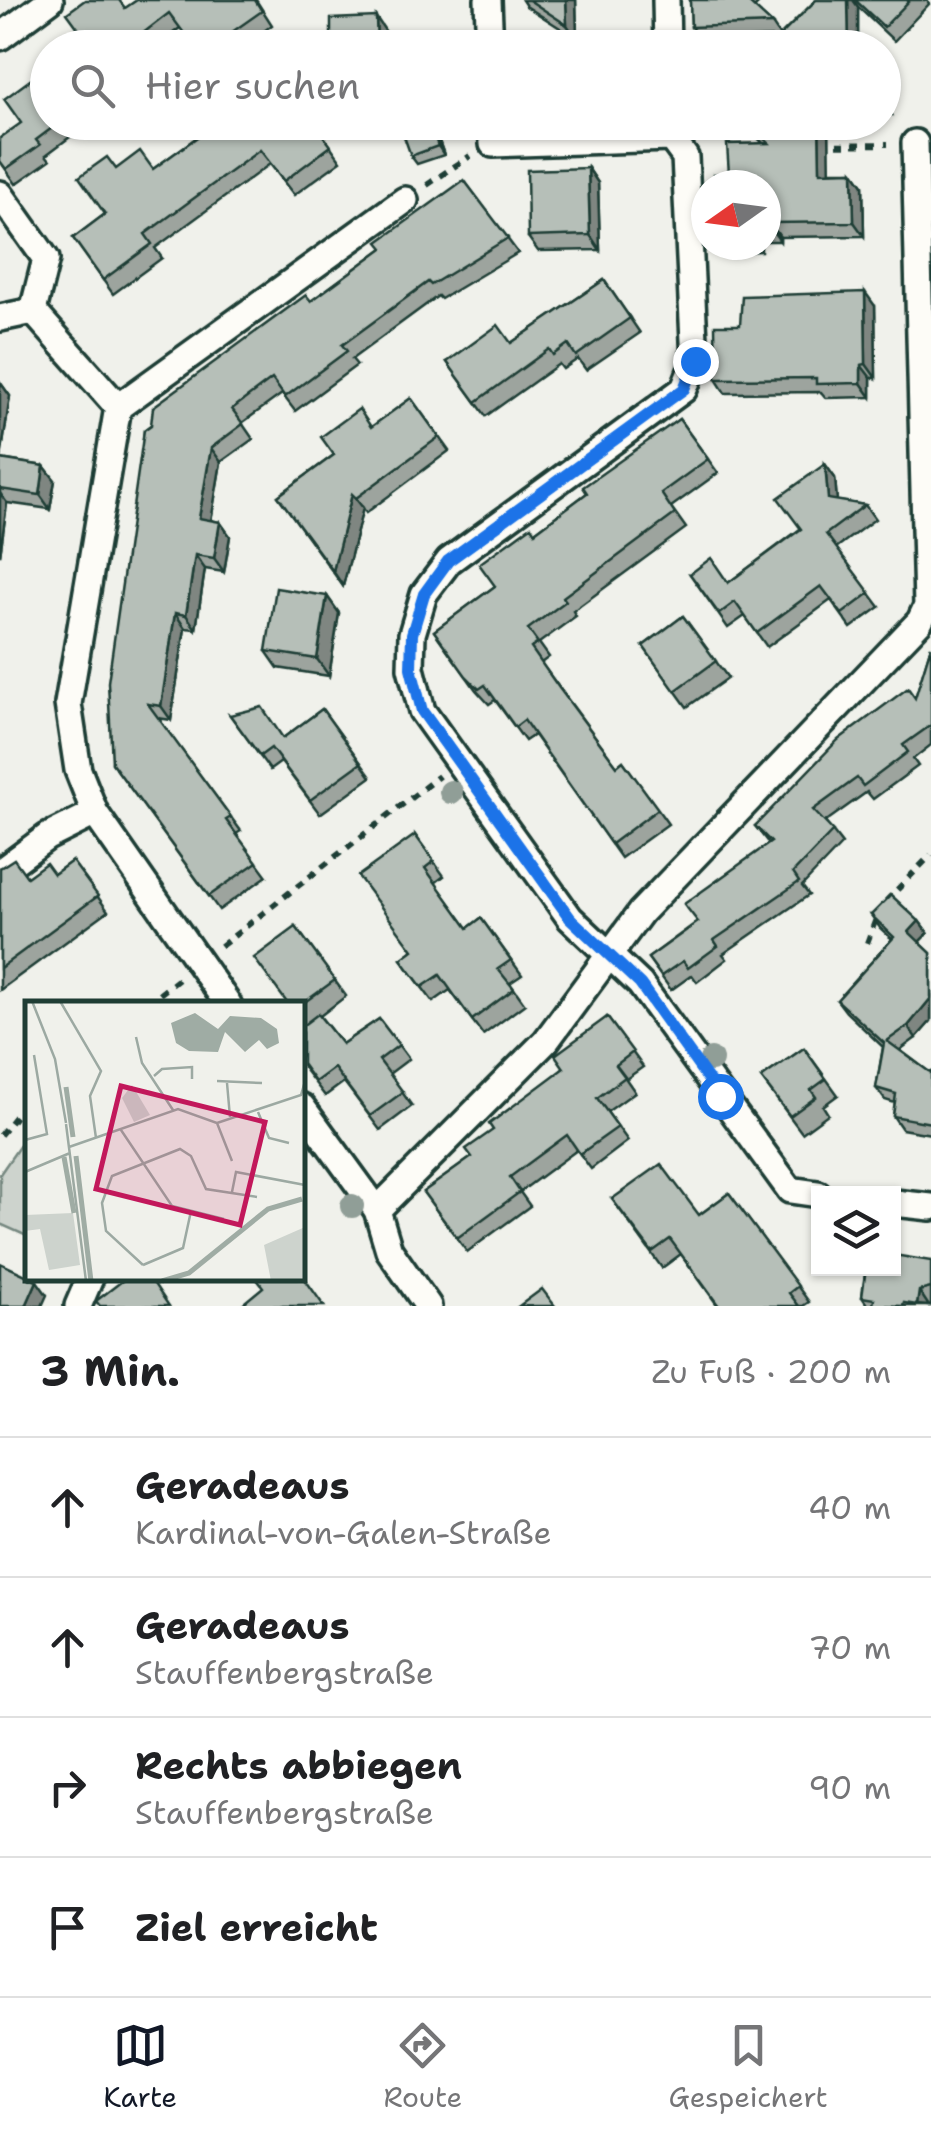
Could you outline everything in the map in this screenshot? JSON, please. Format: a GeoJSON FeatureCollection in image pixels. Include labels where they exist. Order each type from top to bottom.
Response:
{"type":"FeatureCollection","features":[{"type":"Feature","properties":{"kind":"street"},"geometry":{"type":"LineString","coordinates":[[0,38],[50,0]]}},
{"type":"Feature","properties":{"kind":"street"},"geometry":{"type":"LineString","coordinates":[[488,0],[489,30]]}},
{"type":"Feature","properties":{"kind":"street"},"geometry":{"type":"LineString","coordinates":[[666,0],[667,30]]}},
{"type":"Feature","properties":{"kind":"street"},"geometry":{"type":"LineString","coordinates":[[676,140],[686,156],[695,361],[684,389],[448,561],[424,594],[412,634],[411,668],[422,711],[570,918],[640,984],[790,1190],[811,1193]]}},
{"type":"Feature","properties":{"kind":"street"},"geometry":{"type":"LineString","coordinates":[[377,1210],[546,1041],[642,912],[920,620],[926,606],[927,442],[916,143]]}},
{"type":"Feature","properties":{"kind":"street"},"geometry":{"type":"LineString","coordinates":[[0,194],[46,259],[33,311]]}},
{"type":"Feature","properties":{"kind":"street"},"geometry":{"type":"LineString","coordinates":[[226,1001],[95,812],[78,770],[68,704],[118,407],[405,200]]}},
{"type":"Feature","properties":{"kind":"street"},"geometry":{"type":"LineString","coordinates":[[33,311],[118,407]]}},
{"type":"Feature","properties":{"kind":"street"},"geometry":{"type":"LineString","coordinates":[[0,318],[33,311]]}},
{"type":"Feature","properties":{"kind":"street"},"geometry":{"type":"LineString","coordinates":[[0,872],[47,838],[95,812]]}},
{"type":"Feature","properties":{"kind":"street"},"geometry":{"type":"LineString","coordinates":[[305,1110],[377,1210],[389,1250],[428,1306]]}},
{"type":"Feature","properties":{"kind":"street"},"geometry":{"type":"LineString","coordinates":[[901,1204],[931,1206]]}},
{"type":"Feature","properties":{"kind":"street"},"geometry":{"type":"LineString","coordinates":[[78,1306],[89,1281]]}},
{"type":"Feature","properties":{"kind":"path"},"geometry":{"type":"LineString","coordinates":[[405,200],[483,140]]}},
{"type":"Feature","properties":{"kind":"path"},"geometry":{"type":"LineString","coordinates":[[817,146],[916,143]]}},
{"type":"Feature","properties":{"kind":"path"},"geometry":{"type":"LineString","coordinates":[[150,1001],[456,762]]}},
{"type":"Feature","properties":{"kind":"path"},"geometry":{"type":"LineString","coordinates":[[867,943],[880,908],[931,855]]}},
{"type":"Feature","properties":{"kind":"path"},"geometry":{"type":"LineString","coordinates":[[0,1134],[24,1110]]}},
{"type":"Feature","properties":{"kind":"shaded area"},"geometry":{"type":"Polygon","coordinates":[[[25,1138],[25,1235],[0,1224],[0,1174],[25,1138]]]}},
{"type":"Feature","properties":{"kind":"building"},"geometry":{"type":"Polygon","coordinates":[[[85,0],[119,0],[125,8],[137,0],[255,0],[262,11],[235,30],[182,30],[169,13],[147,30],[79,30],[67,13],[85,0]]]}},
{"type":"Feature","properties":{"kind":"building"},"geometry":{"type":"Polygon","coordinates":[[[529,0],[566,0],[567,25],[529,0]]]}},
{"type":"Feature","properties":{"kind":"building"},"geometry":{"type":"Polygon","coordinates":[[[690,0],[746,0],[772,24],[691,27],[690,0]]]}},
{"type":"Feature","properties":{"kind":"building"},"geometry":{"type":"Polygon","coordinates":[[[816,0],[848,0],[849,30],[786,30],[816,0]]]}},
{"type":"Feature","properties":{"kind":"building"},"geometry":{"type":"Polygon","coordinates":[[[855,0],[910,0],[884,27],[855,0]]]}},
{"type":"Feature","properties":{"kind":"building"},"geometry":{"type":"Polygon","coordinates":[[[376,17],[376,30],[331,30],[331,19],[376,17]]]}},
{"type":"Feature","properties":{"kind":"building"},"geometry":{"type":"Polygon","coordinates":[[[30,80],[30,140],[40,145],[6,169],[0,161],[0,138],[21,123],[4,99],[30,80]]]}},
{"type":"Feature","properties":{"kind":"building"},"geometry":{"type":"Polygon","coordinates":[[[193,140],[326,140],[331,146],[284,181],[260,150],[145,234],[152,244],[103,280],[73,238],[105,214],[79,177],[107,157],[116,169],[140,151],[153,169],[193,140]]]}},
{"type":"Feature","properties":{"kind":"building"},"geometry":{"type":"Polygon","coordinates":[[[405,140],[436,140],[438,146],[411,156],[405,140]]]}},
{"type":"Feature","properties":{"kind":"building"},"geometry":{"type":"Polygon","coordinates":[[[819,140],[820,172],[853,171],[854,222],[781,223],[781,170],[729,170],[727,144],[819,140]]]}},
{"type":"Feature","properties":{"kind":"building"},"geometry":{"type":"Polygon","coordinates":[[[588,168],[590,235],[528,237],[527,170],[588,168]]]}},
{"type":"Feature","properties":{"kind":"building"},"geometry":{"type":"Polygon","coordinates":[[[464,180],[508,238],[431,285],[428,282],[342,345],[347,351],[285,397],[272,379],[232,409],[243,424],[211,448],[199,518],[220,522],[214,558],[195,555],[186,615],[175,613],[161,706],[148,704],[231,817],[226,820],[257,862],[209,896],[112,763],[108,682],[144,430],[151,425],[153,407],[306,295],[311,301],[383,248],[378,242],[464,180]]]}},
{"type":"Feature","properties":{"kind":"building"},"geometry":{"type":"Polygon","coordinates":[[[604,280],[630,318],[576,356],[568,344],[553,355],[549,349],[476,402],[447,362],[498,325],[511,343],[604,280]]]}},
{"type":"Feature","properties":{"kind":"building"},"geometry":{"type":"Polygon","coordinates":[[[865,292],[866,364],[861,365],[861,383],[816,384],[816,378],[716,379],[715,325],[740,325],[742,296],[865,292]]]}},
{"type":"Feature","properties":{"kind":"building"},"geometry":{"type":"Polygon","coordinates":[[[411,398],[439,437],[356,498],[352,494],[333,571],[278,496],[334,455],[321,437],[359,409],[371,427],[411,398]]]}},
{"type":"Feature","properties":{"kind":"building"},"geometry":{"type":"Polygon","coordinates":[[[679,419],[708,459],[661,493],[675,514],[563,597],[566,601],[528,629],[538,643],[531,648],[559,688],[617,766],[623,761],[658,809],[611,844],[524,720],[515,727],[485,685],[479,689],[466,676],[434,631],[495,586],[479,564],[531,526],[535,532],[587,493],[583,487],[679,419]]]}},
{"type":"Feature","properties":{"kind":"building"},"geometry":{"type":"Polygon","coordinates":[[[0,459],[44,466],[40,495],[0,489],[0,459]]]}},
{"type":"Feature","properties":{"kind":"building"},"geometry":{"type":"Polygon","coordinates":[[[825,464],[828,499],[865,505],[826,534],[870,593],[842,614],[821,586],[757,633],[735,602],[719,614],[690,574],[711,558],[728,583],[801,529],[778,498],[825,464]]]}},
{"type":"Feature","properties":{"kind":"building"},"geometry":{"type":"Polygon","coordinates":[[[276,588],[327,596],[317,659],[266,651],[276,588]]]}},
{"type":"Feature","properties":{"kind":"building"},"geometry":{"type":"Polygon","coordinates":[[[683,616],[716,661],[675,691],[643,646],[683,616]]]}},
{"type":"Feature","properties":{"kind":"building"},"geometry":{"type":"Polygon","coordinates":[[[931,646],[931,725],[903,745],[908,752],[863,786],[857,778],[813,810],[833,831],[793,873],[799,882],[714,940],[718,946],[688,968],[683,961],[661,976],[648,958],[698,922],[684,904],[771,842],[755,826],[838,740],[908,688],[915,698],[931,646]]]}},
{"type":"Feature","properties":{"kind":"building"},"geometry":{"type":"Polygon","coordinates":[[[262,707],[283,738],[322,709],[361,763],[310,800],[271,748],[260,756],[230,715],[262,707]]]}},
{"type":"Feature","properties":{"kind":"building"},"geometry":{"type":"Polygon","coordinates":[[[415,835],[434,861],[425,868],[468,928],[481,918],[511,960],[498,969],[514,989],[472,1020],[440,975],[422,987],[401,959],[413,950],[358,876],[415,835]]]}},
{"type":"Feature","properties":{"kind":"building"},"geometry":{"type":"Polygon","coordinates":[[[14,859],[27,877],[46,863],[54,874],[72,861],[98,896],[0,968],[0,868],[14,859]]]}},
{"type":"Feature","properties":{"kind":"building"},"geometry":{"type":"Polygon","coordinates":[[[891,895],[919,921],[909,932],[931,953],[931,998],[908,1026],[887,1041],[931,1072],[931,1123],[893,1116],[896,1094],[876,1088],[884,1043],[837,1000],[894,937],[871,915],[891,895]]]}},
{"type":"Feature","properties":{"kind":"building"},"geometry":{"type":"Polygon","coordinates":[[[296,927],[335,980],[305,1002],[286,1001],[254,958],[296,927]]]}},
{"type":"Feature","properties":{"kind":"building"},"geometry":{"type":"Polygon","coordinates":[[[318,1014],[342,1044],[379,1019],[399,1045],[379,1060],[403,1092],[370,1116],[334,1068],[315,1082],[305,1068],[305,1024],[318,1014]]]}},
{"type":"Feature","properties":{"kind":"building"},"geometry":{"type":"Polygon","coordinates":[[[607,1017],[633,1052],[616,1065],[625,1077],[597,1098],[618,1127],[580,1154],[567,1135],[510,1177],[520,1192],[457,1238],[423,1192],[472,1157],[466,1149],[493,1130],[489,1124],[564,1068],[555,1055],[607,1017]]]}},
{"type":"Feature","properties":{"kind":"building"},"geometry":{"type":"Polygon","coordinates":[[[804,1048],[826,1079],[811,1090],[816,1097],[790,1116],[761,1078],[804,1048]]]}},
{"type":"Feature","properties":{"kind":"building"},"geometry":{"type":"Polygon","coordinates":[[[661,1164],[699,1215],[729,1193],[798,1286],[789,1293],[799,1306],[719,1306],[670,1239],[652,1252],[612,1199],[661,1164]]]}},
{"type":"Feature","properties":{"kind":"building"},"geometry":{"type":"Polygon","coordinates":[[[901,1256],[931,1261],[931,1288],[919,1291],[917,1305],[873,1305],[874,1299],[862,1297],[865,1276],[901,1276],[901,1256]]]}},
{"type":"Feature","properties":{"kind":"building"},"geometry":{"type":"Polygon","coordinates":[[[0,1263],[25,1275],[25,1281],[37,1281],[26,1306],[0,1306],[0,1263]]]}},
{"type":"Feature","properties":{"kind":"building"},"geometry":{"type":"Polygon","coordinates":[[[305,1279],[324,1306],[240,1306],[263,1287],[258,1281],[305,1279]]]}},
{"type":"Feature","properties":{"kind":"building"},"geometry":{"type":"Polygon","coordinates":[[[122,1281],[152,1281],[169,1306],[100,1306],[96,1301],[122,1281]]]}},
{"type":"Feature","properties":{"kind":"building"},"geometry":{"type":"Polygon","coordinates":[[[542,1289],[555,1306],[519,1306],[542,1289]]]}},
{"type":"Feature","properties":{"kind":"route"},"geometry":{"type":"LineString","coordinates":[[695,361],[684,389],[448,561],[424,594],[412,634],[411,668],[422,711],[456,762],[570,918],[640,984],[720,1096]]}}]}
